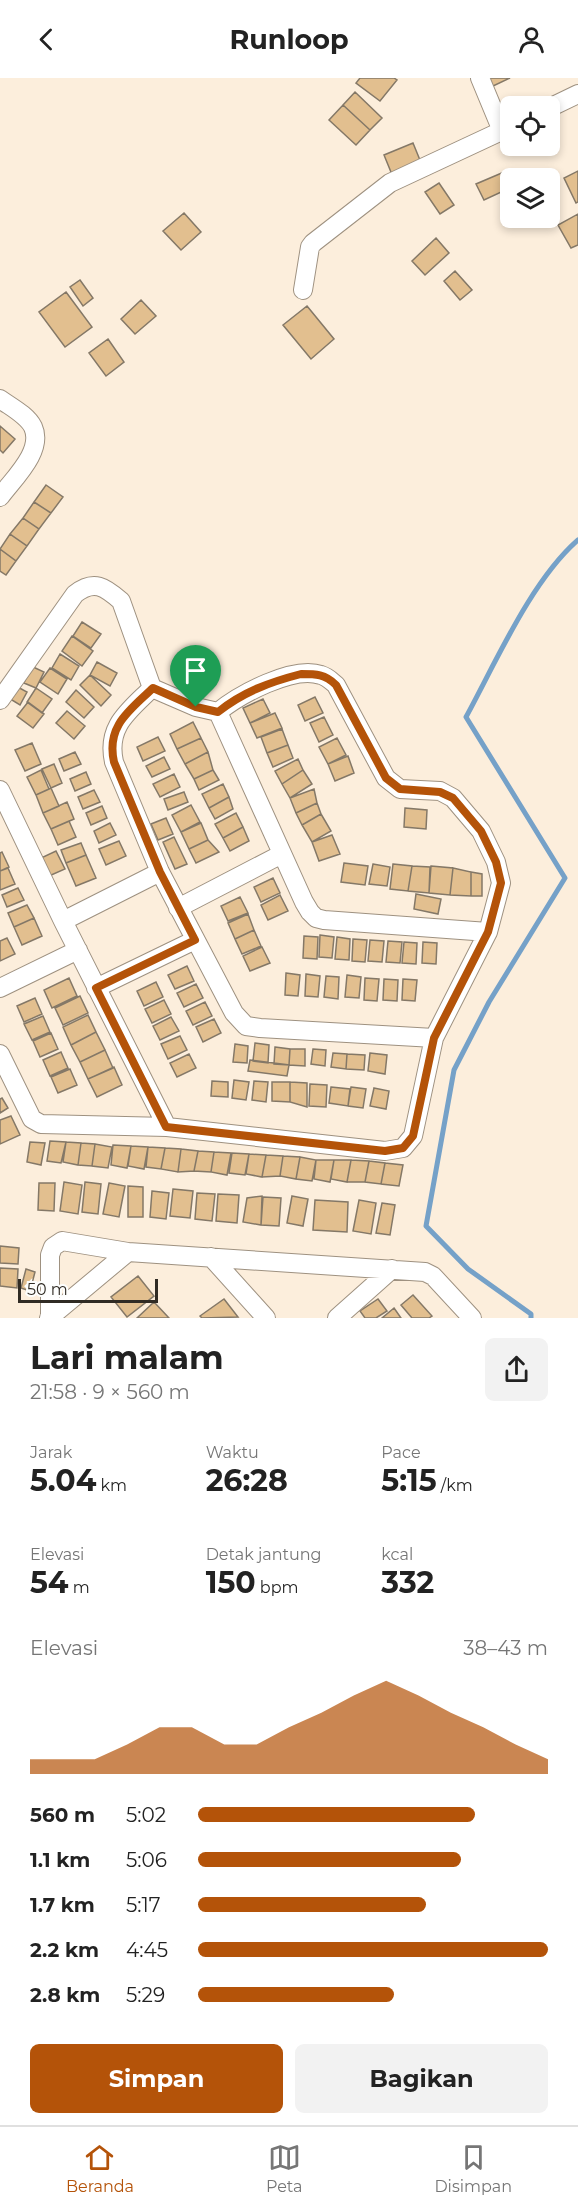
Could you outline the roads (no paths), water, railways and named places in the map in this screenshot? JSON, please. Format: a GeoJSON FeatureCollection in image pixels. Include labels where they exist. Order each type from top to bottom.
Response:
{"type":"FeatureCollection","features":[{"type":"Feature","properties":{"kind":"street"},"geometry":{"type":"LineString","coordinates":[[480,78],[500,117]]}},
{"type":"Feature","properties":{"kind":"street"},"geometry":{"type":"LineString","coordinates":[[560,103],[578,94]]}},
{"type":"Feature","properties":{"kind":"street"},"geometry":{"type":"LineString","coordinates":[[303,290],[310,247],[316,241],[390,183],[500,132]]}},
{"type":"Feature","properties":{"kind":"street"},"geometry":{"type":"LineString","coordinates":[[0,399],[23,416],[33,427],[36,444],[27,461],[0,497]]}},
{"type":"Feature","properties":{"kind":"street"},"geometry":{"type":"LineString","coordinates":[[0,700],[75,594],[85,586],[97,585],[110,591],[121,601],[153,688],[196,707],[218,712]]}},
{"type":"Feature","properties":{"kind":"street"},"geometry":{"type":"LineString","coordinates":[[0,1054],[32,1119],[41,1124],[166,1127],[385,1151],[403,1148],[413,1136],[434,1038],[488,932],[501,883],[496,862],[481,831],[453,798],[440,792],[400,789],[386,778],[336,685],[328,678],[318,674],[301,674],[265,684],[235,698],[218,712]]}},
{"type":"Feature","properties":{"kind":"street"},"geometry":{"type":"LineString","coordinates":[[153,688],[123,716],[114,731],[111,748],[121,783],[160,872],[234,1013],[246,1026],[260,1028],[434,1038]]}},
{"type":"Feature","properties":{"kind":"street"},"geometry":{"type":"LineString","coordinates":[[218,712],[304,902],[316,918],[488,932]]}},
{"type":"Feature","properties":{"kind":"street"},"geometry":{"type":"LineString","coordinates":[[0,790],[166,1127]]}},
{"type":"Feature","properties":{"kind":"street"},"geometry":{"type":"LineString","coordinates":[[178,908],[282,854]]}},
{"type":"Feature","properties":{"kind":"street"},"geometry":{"type":"LineString","coordinates":[[63,921],[160,872]]}},
{"type":"Feature","properties":{"kind":"street"},"geometry":{"type":"LineString","coordinates":[[96,988],[195,940]]}},
{"type":"Feature","properties":{"kind":"street"},"geometry":{"type":"LineString","coordinates":[[0,988],[78,950]]}},
{"type":"Feature","properties":{"kind":"street"},"geometry":{"type":"LineString","coordinates":[[128,1252],[70,1312],[50,1318],[50,1255],[51,1249],[62,1241],[128,1252],[416,1271],[432,1276],[472,1318]]}},
{"type":"Feature","properties":{"kind":"street"},"geometry":{"type":"LineString","coordinates":[[211,1257],[266,1318]]}},
{"type":"Feature","properties":{"kind":"street"},"geometry":{"type":"LineString","coordinates":[[337,1318],[392,1269]]}},
{"type":"Feature","properties":{"kind":"waterway"},"geometry":{"type":"LineString","coordinates":[[531,1318],[531,1314],[468,1269],[426,1226],[454,1070],[489,1002],[565,878],[466,717],[530,600],[545,577],[578,540]]}}]}
